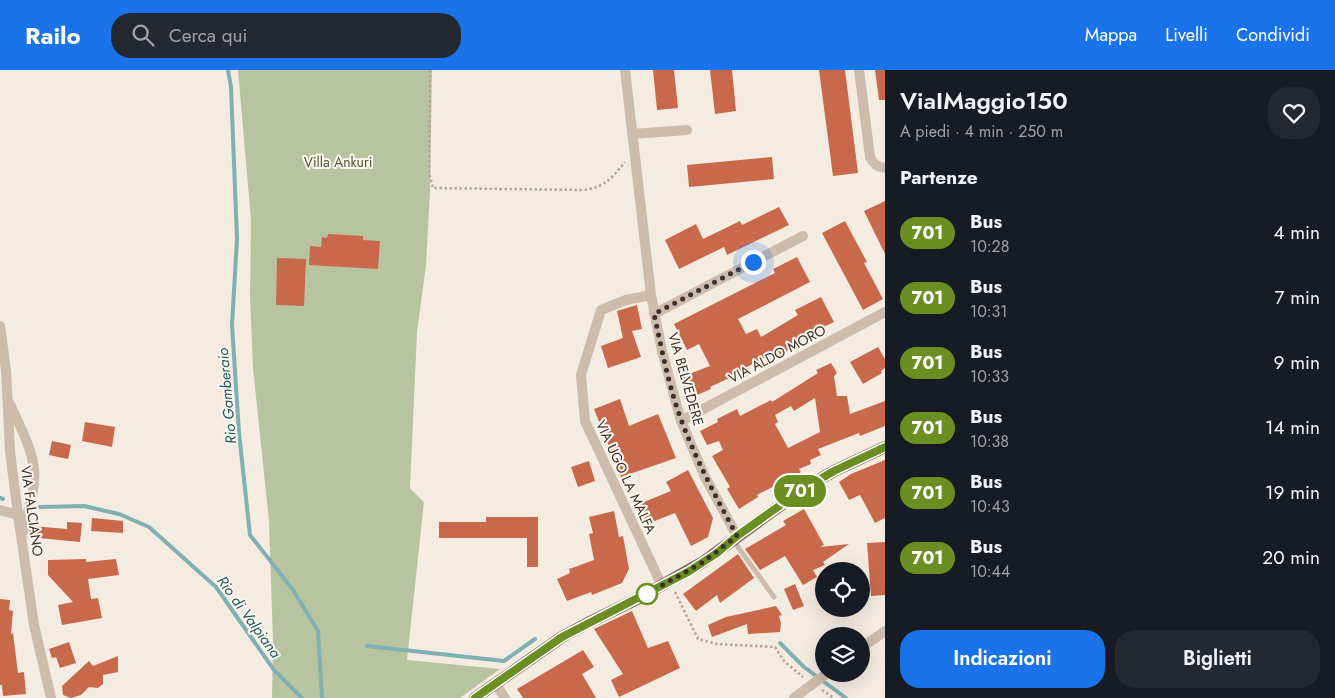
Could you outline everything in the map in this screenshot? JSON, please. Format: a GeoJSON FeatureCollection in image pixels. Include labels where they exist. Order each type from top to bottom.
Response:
{"type":"FeatureCollection","features":[{"type":"Feature","properties":{"kind":"main road"},"geometry":{"type":"LineString","coordinates":[[475,698],[562,637],[665,584],[703,562],[803,489],[834,471],[885,447]]}},
{"type":"Feature","properties":{"kind":"street","name":"VIA BELVEDERE"},"geometry":{"type":"LineString","coordinates":[[625,70],[651,295],[662,350],[681,421],[705,478],[735,538]]}},
{"type":"Feature","properties":{"kind":"street"},"geometry":{"type":"LineString","coordinates":[[859,70],[870,157],[876,165],[885,168]]}},
{"type":"Feature","properties":{"kind":"street"},"geometry":{"type":"LineString","coordinates":[[632,134],[687,130]]}},
{"type":"Feature","properties":{"kind":"street"},"geometry":{"type":"LineString","coordinates":[[654,314],[803,236]]}},
{"type":"Feature","properties":{"kind":"street","name":"VIA UGO LA MALFA"},"geometry":{"type":"LineString","coordinates":[[651,295],[626,300],[601,310],[581,375],[585,421],[665,584]]}},
{"type":"Feature","properties":{"kind":"street","name":"VIA ALDO MORO"},"geometry":{"type":"LineString","coordinates":[[681,421],[885,312]]}},
{"type":"Feature","properties":{"kind":"street","name":"VIA FALCIANO"},"geometry":{"type":"LineString","coordinates":[[0,326],[6,370],[10,451],[18,515],[34,625],[51,698]]}},
{"type":"Feature","properties":{"kind":"street"},"geometry":{"type":"LineString","coordinates":[[8,399],[27,444],[34,470],[33,485],[22,538]]}},
{"type":"Feature","properties":{"kind":"street"},"geometry":{"type":"LineString","coordinates":[[0,510],[18,515]]}},
{"type":"Feature","properties":{"kind":"street"},"geometry":{"type":"LineString","coordinates":[[870,642],[885,631]]}},
{"type":"Feature","properties":{"kind":"street"},"geometry":{"type":"LineString","coordinates":[[496,682],[505,698]]}},
{"type":"Feature","properties":{"kind":"street"},"geometry":{"type":"LineString","coordinates":[[794,698],[815,682]]}},
{"type":"Feature","properties":{"kind":"lane"},"geometry":{"type":"LineString","coordinates":[[735,538],[774,597]]}},
{"type":"Feature","properties":{"kind":"path"},"geometry":{"type":"LineString","coordinates":[[430,70],[429,173],[433,188],[583,190],[596,188],[613,176],[628,159]]}},
{"type":"Feature","properties":{"kind":"path"},"geometry":{"type":"LineString","coordinates":[[665,584],[698,639],[718,644],[775,647],[784,661],[808,681]]}},
{"type":"Feature","properties":{"kind":"path"},"geometry":{"type":"LineString","coordinates":[[821,690],[834,698]]}},
{"type":"Feature","properties":{"kind":"green space","name":"Villa Ankuri"},"geometry":{"type":"Polygon","coordinates":[[[238,70],[432,70],[430,192],[426,265],[417,332],[410,488],[424,502],[407,660],[500,669],[460,698],[272,698],[273,642],[269,521],[253,368],[250,297],[251,220],[238,70]]]}},
{"type":"Feature","properties":{"kind":"building"},"geometry":{"type":"Polygon","coordinates":[[[653,70],[674,70],[678,108],[657,110],[653,70]]]}},
{"type":"Feature","properties":{"kind":"building"},"geometry":{"type":"Polygon","coordinates":[[[710,70],[732,70],[736,111],[715,114],[710,70]]]}},
{"type":"Feature","properties":{"kind":"building"},"geometry":{"type":"Polygon","coordinates":[[[819,70],[845,70],[858,173],[833,176],[819,70]]]}},
{"type":"Feature","properties":{"kind":"building"},"geometry":{"type":"Polygon","coordinates":[[[875,70],[885,70],[885,100],[879,100],[875,70]]]}},
{"type":"Feature","properties":{"kind":"building"},"geometry":{"type":"Polygon","coordinates":[[[772,157],[774,179],[689,187],[687,165],[772,157]]]}},
{"type":"Feature","properties":{"kind":"building"},"geometry":{"type":"Polygon","coordinates":[[[885,201],[885,254],[864,211],[885,201]]]}},
{"type":"Feature","properties":{"kind":"building"},"geometry":{"type":"Polygon","coordinates":[[[779,207],[789,225],[727,255],[724,247],[679,269],[665,240],[696,224],[703,239],[740,221],[742,225],[779,207]]]}},
{"type":"Feature","properties":{"kind":"building"},"geometry":{"type":"Polygon","coordinates":[[[845,221],[867,262],[864,263],[883,299],[863,310],[822,233],[845,221]]]}},
{"type":"Feature","properties":{"kind":"building"},"geometry":{"type":"Polygon","coordinates":[[[328,234],[363,236],[363,240],[380,241],[378,269],[309,265],[310,246],[321,247],[322,237],[327,238],[328,234]]]}},
{"type":"Feature","properties":{"kind":"building"},"geometry":{"type":"Polygon","coordinates":[[[797,257],[810,282],[738,319],[746,334],[757,329],[761,337],[798,315],[795,310],[821,297],[834,322],[800,338],[802,342],[780,355],[778,351],[743,369],[744,371],[710,387],[711,389],[690,398],[681,377],[710,366],[699,344],[687,350],[674,324],[775,273],[773,269],[797,257]]]}},
{"type":"Feature","properties":{"kind":"building"},"geometry":{"type":"Polygon","coordinates":[[[277,258],[306,259],[304,306],[276,305],[277,258]]]}},
{"type":"Feature","properties":{"kind":"building"},"geometry":{"type":"Polygon","coordinates":[[[637,305],[642,329],[632,331],[641,357],[608,368],[601,346],[623,338],[617,311],[637,305]]]}},
{"type":"Feature","properties":{"kind":"building"},"geometry":{"type":"Polygon","coordinates":[[[878,347],[885,359],[885,368],[881,371],[882,373],[863,384],[850,362],[878,347]]]}},
{"type":"Feature","properties":{"kind":"building"},"geometry":{"type":"Polygon","coordinates":[[[831,363],[837,373],[834,376],[837,396],[847,396],[850,414],[885,401],[885,426],[860,436],[859,433],[818,449],[821,455],[810,460],[811,464],[799,469],[801,472],[757,495],[758,497],[739,509],[727,489],[730,487],[712,456],[723,450],[719,441],[707,445],[700,431],[718,422],[717,419],[737,409],[740,416],[771,400],[772,402],[818,373],[816,370],[831,363]],[[815,398],[794,411],[791,406],[775,415],[778,422],[775,424],[788,448],[820,432],[815,398]]]}},
{"type":"Feature","properties":{"kind":"building"},"geometry":{"type":"Polygon","coordinates":[[[620,399],[629,426],[658,414],[676,458],[621,477],[594,409],[620,399]]]}},
{"type":"Feature","properties":{"kind":"building"},"geometry":{"type":"Polygon","coordinates":[[[85,422],[115,427],[112,447],[82,441],[85,422]]]}},
{"type":"Feature","properties":{"kind":"building"},"geometry":{"type":"Polygon","coordinates":[[[52,441],[71,445],[68,459],[49,455],[52,441]]]}},
{"type":"Feature","properties":{"kind":"building"},"geometry":{"type":"Polygon","coordinates":[[[885,460],[885,518],[875,523],[860,495],[849,500],[839,482],[851,474],[885,460]]]}},
{"type":"Feature","properties":{"kind":"building"},"geometry":{"type":"Polygon","coordinates":[[[589,461],[595,481],[578,487],[571,467],[589,461]]]}},
{"type":"Feature","properties":{"kind":"building"},"geometry":{"type":"Polygon","coordinates":[[[688,470],[713,518],[708,537],[691,546],[675,513],[647,524],[639,504],[671,491],[666,482],[688,470]]]}},
{"type":"Feature","properties":{"kind":"building"},"geometry":{"type":"Polygon","coordinates":[[[804,509],[824,545],[820,547],[849,544],[823,562],[815,562],[815,569],[813,570],[815,578],[803,585],[785,556],[760,570],[745,549],[786,525],[783,521],[804,509]]]}},
{"type":"Feature","properties":{"kind":"building"},"geometry":{"type":"Polygon","coordinates":[[[614,511],[619,537],[623,536],[629,569],[622,583],[592,595],[591,592],[567,601],[557,579],[570,573],[569,569],[594,560],[589,534],[593,533],[589,517],[614,511]]]}},
{"type":"Feature","properties":{"kind":"building"},"geometry":{"type":"Polygon","coordinates":[[[486,517],[538,517],[538,567],[527,567],[527,538],[439,538],[439,522],[486,522],[486,517]]]}},
{"type":"Feature","properties":{"kind":"building"},"geometry":{"type":"Polygon","coordinates":[[[92,518],[123,521],[123,533],[91,531],[92,518]]]}},
{"type":"Feature","properties":{"kind":"building"},"geometry":{"type":"Polygon","coordinates":[[[67,522],[82,523],[80,542],[28,537],[31,526],[67,529],[67,522]]]}},
{"type":"Feature","properties":{"kind":"building"},"geometry":{"type":"Polygon","coordinates":[[[885,542],[885,595],[871,596],[870,562],[868,562],[867,543],[885,542]]]}},
{"type":"Feature","properties":{"kind":"building"},"geometry":{"type":"Polygon","coordinates":[[[738,554],[754,578],[720,603],[717,595],[696,611],[683,594],[738,554]]]}},
{"type":"Feature","properties":{"kind":"building"},"geometry":{"type":"Polygon","coordinates":[[[86,559],[86,562],[116,559],[119,575],[88,579],[91,599],[98,598],[102,618],[62,625],[58,605],[73,602],[48,575],[48,560],[86,559]]]}},
{"type":"Feature","properties":{"kind":"building"},"geometry":{"type":"Polygon","coordinates":[[[795,584],[804,606],[793,610],[784,589],[795,584]]]}},
{"type":"Feature","properties":{"kind":"building"},"geometry":{"type":"Polygon","coordinates":[[[0,599],[10,600],[9,610],[13,611],[11,634],[13,633],[18,673],[24,672],[26,694],[3,696],[2,685],[0,685],[0,599]]]}},
{"type":"Feature","properties":{"kind":"building"},"geometry":{"type":"Polygon","coordinates":[[[776,606],[782,615],[779,616],[781,623],[780,632],[748,634],[747,624],[712,637],[708,625],[726,617],[776,606]]]}},
{"type":"Feature","properties":{"kind":"building"},"geometry":{"type":"Polygon","coordinates":[[[632,611],[648,648],[668,641],[680,668],[619,697],[611,680],[623,674],[594,629],[632,611]]]}},
{"type":"Feature","properties":{"kind":"building"},"geometry":{"type":"Polygon","coordinates":[[[69,642],[76,663],[60,668],[56,657],[52,658],[49,649],[69,642]]]}},
{"type":"Feature","properties":{"kind":"building"},"geometry":{"type":"Polygon","coordinates":[[[583,650],[594,667],[582,674],[596,698],[523,698],[517,689],[583,650]]]}},
{"type":"Feature","properties":{"kind":"building"},"geometry":{"type":"Polygon","coordinates":[[[118,656],[118,672],[103,675],[103,684],[98,688],[89,687],[81,695],[71,698],[63,695],[62,686],[89,661],[93,666],[118,656]]]}},
{"type":"Feature","properties":{"kind":"waterway","name":"Rio Gamberaio"},"geometry":{"type":"LineString","coordinates":[[228,70],[231,87],[237,239],[232,325],[239,433],[250,535],[293,590],[318,631],[322,698]]}},
{"type":"Feature","properties":{"kind":"waterway","name":"Rio di Valpiana"},"geometry":{"type":"LineString","coordinates":[[39,507],[84,506],[119,514],[149,527],[216,587],[274,670],[302,698]]}},
{"type":"Feature","properties":{"kind":"waterway"},"geometry":{"type":"LineString","coordinates":[[367,646],[504,661],[535,639]]}},
{"type":"Feature","properties":{"kind":"waterway"},"geometry":{"type":"LineString","coordinates":[[780,643],[804,667],[846,698]]}},
{"type":"Feature","properties":{"kind":"bus line","name":"701"},"geometry":{"type":"LineString","coordinates":[[475,698],[562,637],[688,572],[717,553],[737,536],[803,489],[834,471],[885,447]]}},
{"type":"Feature","properties":{"kind":"route"},"geometry":{"type":"LineString","coordinates":[[647,594],[688,572],[717,553],[737,536],[705,478],[681,421],[654,314],[753,262]]}}]}
